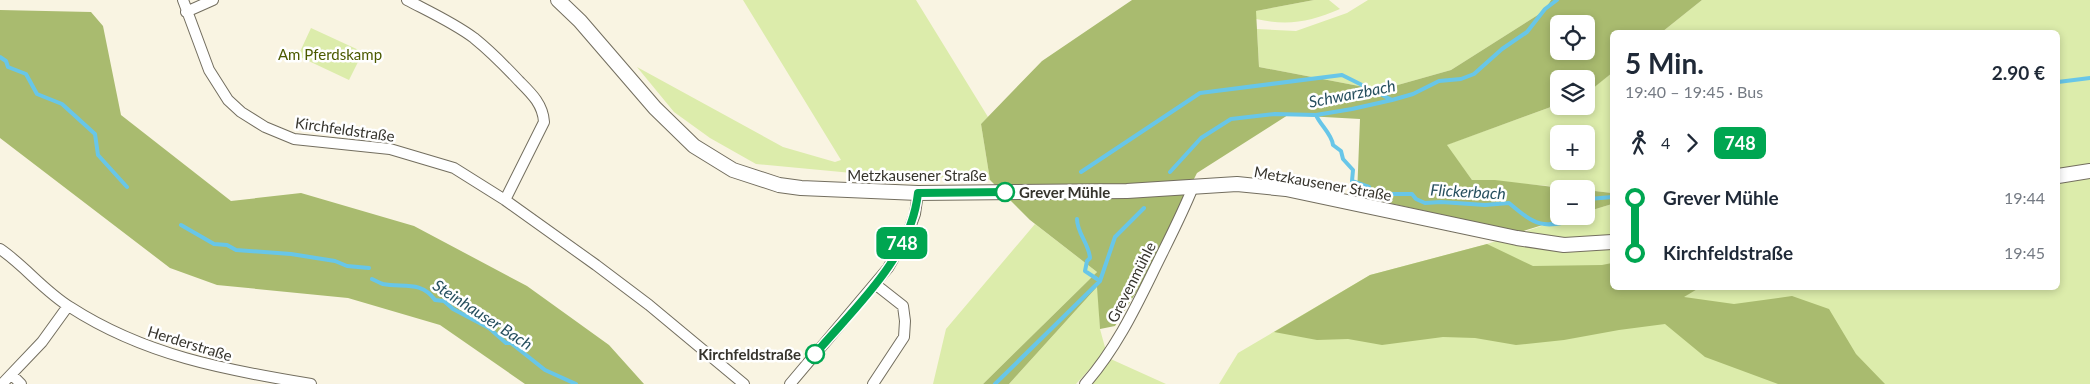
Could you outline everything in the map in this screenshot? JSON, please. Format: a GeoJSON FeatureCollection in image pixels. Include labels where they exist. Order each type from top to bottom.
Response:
{"type":"FeatureCollection","features":[{"type":"Feature","properties":{"kind":"main road","name":"Metzkausener Straße"},"geometry":{"type":"LineString","coordinates":[[558,0],[580,21],[674,128],[694,146],[733,170],[779,185],[801,188],[918,193],[1127,191],[1237,184],[1286,189],[1517,238],[1564,245],[1610,242]]}},
{"type":"Feature","properties":{"kind":"main road"},"geometry":{"type":"LineString","coordinates":[[2060,176],[2090,171]]}},
{"type":"Feature","properties":{"kind":"street","name":"Kirchfeldstraße"},"geometry":{"type":"LineString","coordinates":[[183,0],[209,70],[228,100],[241,112],[266,127],[294,139],[390,149],[454,168],[505,200],[649,305],[744,384]]}},
{"type":"Feature","properties":{"kind":"street"},"geometry":{"type":"LineString","coordinates":[[186,12],[213,0]]}},
{"type":"Feature","properties":{"kind":"street"},"geometry":{"type":"LineString","coordinates":[[407,0],[453,24],[474,38],[523,85],[539,103],[544,112],[544,122],[505,200]]}},
{"type":"Feature","properties":{"kind":"street","name":"Grevenmühle"},"geometry":{"type":"LineString","coordinates":[[1085,384],[1108,355],[1132,317],[1184,211],[1193,187]]}},
{"type":"Feature","properties":{"kind":"street"},"geometry":{"type":"LineString","coordinates":[[790,384],[888,268],[908,233],[915,214],[918,193]]}},
{"type":"Feature","properties":{"kind":"street","name":"Herderstraße"},"geometry":{"type":"LineString","coordinates":[[0,249],[68,306],[97,324],[130,340],[236,372],[311,384]]}},
{"type":"Feature","properties":{"kind":"street"},"geometry":{"type":"LineString","coordinates":[[873,384],[904,337],[905,328],[903,306],[875,284]]}},
{"type":"Feature","properties":{"kind":"street"},"geometry":{"type":"LineString","coordinates":[[2,384],[42,342],[68,306]]}},
{"type":"Feature","properties":{"kind":"street"},"geometry":{"type":"LineString","coordinates":[[234,384],[236,372]]}},
{"type":"Feature","properties":{"kind":"street"},"geometry":{"type":"LineString","coordinates":[[12,375],[21,384]]}},
{"type":"Feature","properties":{"kind":"green space"},"geometry":{"type":"Polygon","coordinates":[[[743,0],[916,0],[988,117],[981,124],[990,180],[852,173],[756,164],[710,138],[674,112],[637,67],[783,147],[835,162],[841,160],[743,0]]]}},
{"type":"Feature","properties":{"kind":"green space"},"geometry":{"type":"Polygon","coordinates":[[[1132,0],[1314,0],[1256,11],[1259,67],[1380,90],[1451,70],[1544,11],[1551,0],[1702,0],[1664,30],[1610,30],[1610,75],[1595,87],[1595,70],[1550,70],[1550,107],[1447,145],[1472,180],[1495,180],[1550,187],[1550,223],[1520,232],[1357,196],[1360,119],[1288,115],[1197,173],[1169,228],[1156,261],[1115,326],[1100,329],[1097,287],[1009,384],[983,384],[1097,272],[1030,220],[990,180],[981,124],[1042,61],[1132,0]]]}},
{"type":"Feature","properties":{"kind":"green space"},"geometry":{"type":"Polygon","coordinates":[[[1314,0],[1329,0],[1340,9],[1299,22],[1256,19],[1256,11],[1314,0]]]}},
{"type":"Feature","properties":{"kind":"green space"},"geometry":{"type":"Polygon","coordinates":[[[1368,0],[1551,0],[1544,11],[1451,70],[1380,90],[1259,67],[1257,29],[1296,31],[1347,13],[1368,0]]]}},
{"type":"Feature","properties":{"kind":"green space"},"geometry":{"type":"Polygon","coordinates":[[[1702,0],[2090,0],[2090,384],[1219,384],[1238,353],[1370,275],[1487,244],[1550,223],[1550,225],[1595,225],[1595,209],[1610,205],[1610,290],[2060,290],[2060,30],[1664,30],[1702,0]]]}},
{"type":"Feature","properties":{"kind":"green space"},"geometry":{"type":"Polygon","coordinates":[[[0,10],[91,12],[103,26],[121,115],[231,201],[301,193],[414,226],[527,286],[609,345],[644,384],[525,384],[440,325],[348,298],[217,285],[170,268],[0,138],[0,10]]]}},
{"type":"Feature","properties":{"kind":"green space","name":"Am Pferdskamp"},"geometry":{"type":"Polygon","coordinates":[[[311,28],[363,52],[349,80],[298,56],[311,28]]]}},
{"type":"Feature","properties":{"kind":"green space"},"geometry":{"type":"Polygon","coordinates":[[[1610,75],[1610,193],[1595,191],[1595,180],[1550,180],[1550,186],[1472,180],[1446,145],[1550,107],[1550,115],[1595,115],[1595,86],[1610,75]]]}},
{"type":"Feature","properties":{"kind":"green space"},"geometry":{"type":"Polygon","coordinates":[[[1595,191],[1610,193],[1610,205],[1595,209],[1595,191]]]}},
{"type":"Feature","properties":{"kind":"green space"},"geometry":{"type":"Polygon","coordinates":[[[1035,224],[1097,272],[983,384],[933,384],[946,329],[1035,224]]]}},
{"type":"Feature","properties":{"kind":"green space"},"geometry":{"type":"Polygon","coordinates":[[[1487,244],[1533,266],[1610,263],[1610,290],[1696,290],[1684,297],[1734,304],[1792,296],[1829,309],[1856,354],[1885,384],[1778,384],[1705,357],[1665,324],[1564,340],[1516,345],[1475,338],[1443,337],[1382,345],[1348,339],[1317,340],[1274,332],[1370,275],[1487,244]]]}},
{"type":"Feature","properties":{"kind":"green space"},"geometry":{"type":"Polygon","coordinates":[[[1098,286],[1100,329],[1106,351],[1076,384],[1009,384],[1098,286]]]}},
{"type":"Feature","properties":{"kind":"green space"},"geometry":{"type":"Polygon","coordinates":[[[1104,356],[1166,384],[1080,384],[1104,356]]]}},
{"type":"Feature","properties":{"kind":"waterway","name":"Schwarzbach"},"geometry":{"type":"LineString","coordinates":[[1170,172],[1201,138],[1231,119],[1275,114],[1316,115],[1352,109],[1413,94],[1439,81],[1461,79],[1474,74],[1502,49],[1527,32],[1545,9],[1557,0]]}},
{"type":"Feature","properties":{"kind":"waterway","name":"Steinhauser Bach"},"geometry":{"type":"LineString","coordinates":[[0,57],[6,61],[8,67],[26,74],[37,94],[62,104],[95,134],[98,155],[127,187]]}},
{"type":"Feature","properties":{"kind":"waterway"},"geometry":{"type":"LineString","coordinates":[[1081,172],[1200,93],[1342,75],[1392,100]]}},
{"type":"Feature","properties":{"kind":"waterway","name":"Flickerbach"},"geometry":{"type":"LineString","coordinates":[[2060,82],[2090,78]]}},
{"type":"Feature","properties":{"kind":"waterway","name":"Flickerbach"},"geometry":{"type":"LineString","coordinates":[[1316,115],[1333,145],[1341,151],[1343,159],[1353,170],[1352,181],[1369,187]]}},
{"type":"Feature","properties":{"kind":"waterway","name":"Flickerbach"},"geometry":{"type":"LineString","coordinates":[[1382,194],[1412,194],[1416,199],[1425,203],[1441,202],[1485,205],[1509,203],[1533,221],[1550,224]]}},
{"type":"Feature","properties":{"kind":"waterway","name":"Flickerbach"},"geometry":{"type":"LineString","coordinates":[[1595,198],[1610,197]]}},
{"type":"Feature","properties":{"kind":"waterway","name":"Schwarzbach"},"geometry":{"type":"LineString","coordinates":[[995,384],[1100,281],[1115,237],[1144,208]]}},
{"type":"Feature","properties":{"kind":"waterway"},"geometry":{"type":"LineString","coordinates":[[1077,219],[1090,258],[1087,261],[1085,271],[1100,281]]}},
{"type":"Feature","properties":{"kind":"waterway","name":"Steinhauser Bach"},"geometry":{"type":"LineString","coordinates":[[181,225],[214,244],[227,245],[236,250],[291,254],[335,261],[347,266],[369,268]]}},
{"type":"Feature","properties":{"kind":"waterway","name":"Steinhauser Bach"},"geometry":{"type":"LineString","coordinates":[[372,279],[383,284],[411,286],[424,290],[435,300],[444,301],[453,309],[489,328],[506,343],[511,343],[545,370],[576,384]]}},
{"type":"Feature","properties":{"kind":"bus line","name":"748"},"geometry":{"type":"LineString","coordinates":[[815,354],[888,268],[908,233],[915,214],[918,193],[1005,192]]}},
{"type":"Feature","properties":{"kind":"place","name":"Grever Mühle"},"geometry":{"type":"Point","coordinates":[1005,192]}},
{"type":"Feature","properties":{"kind":"place","name":"Kirchfeldstraße"},"geometry":{"type":"Point","coordinates":[815,354]}}]}
